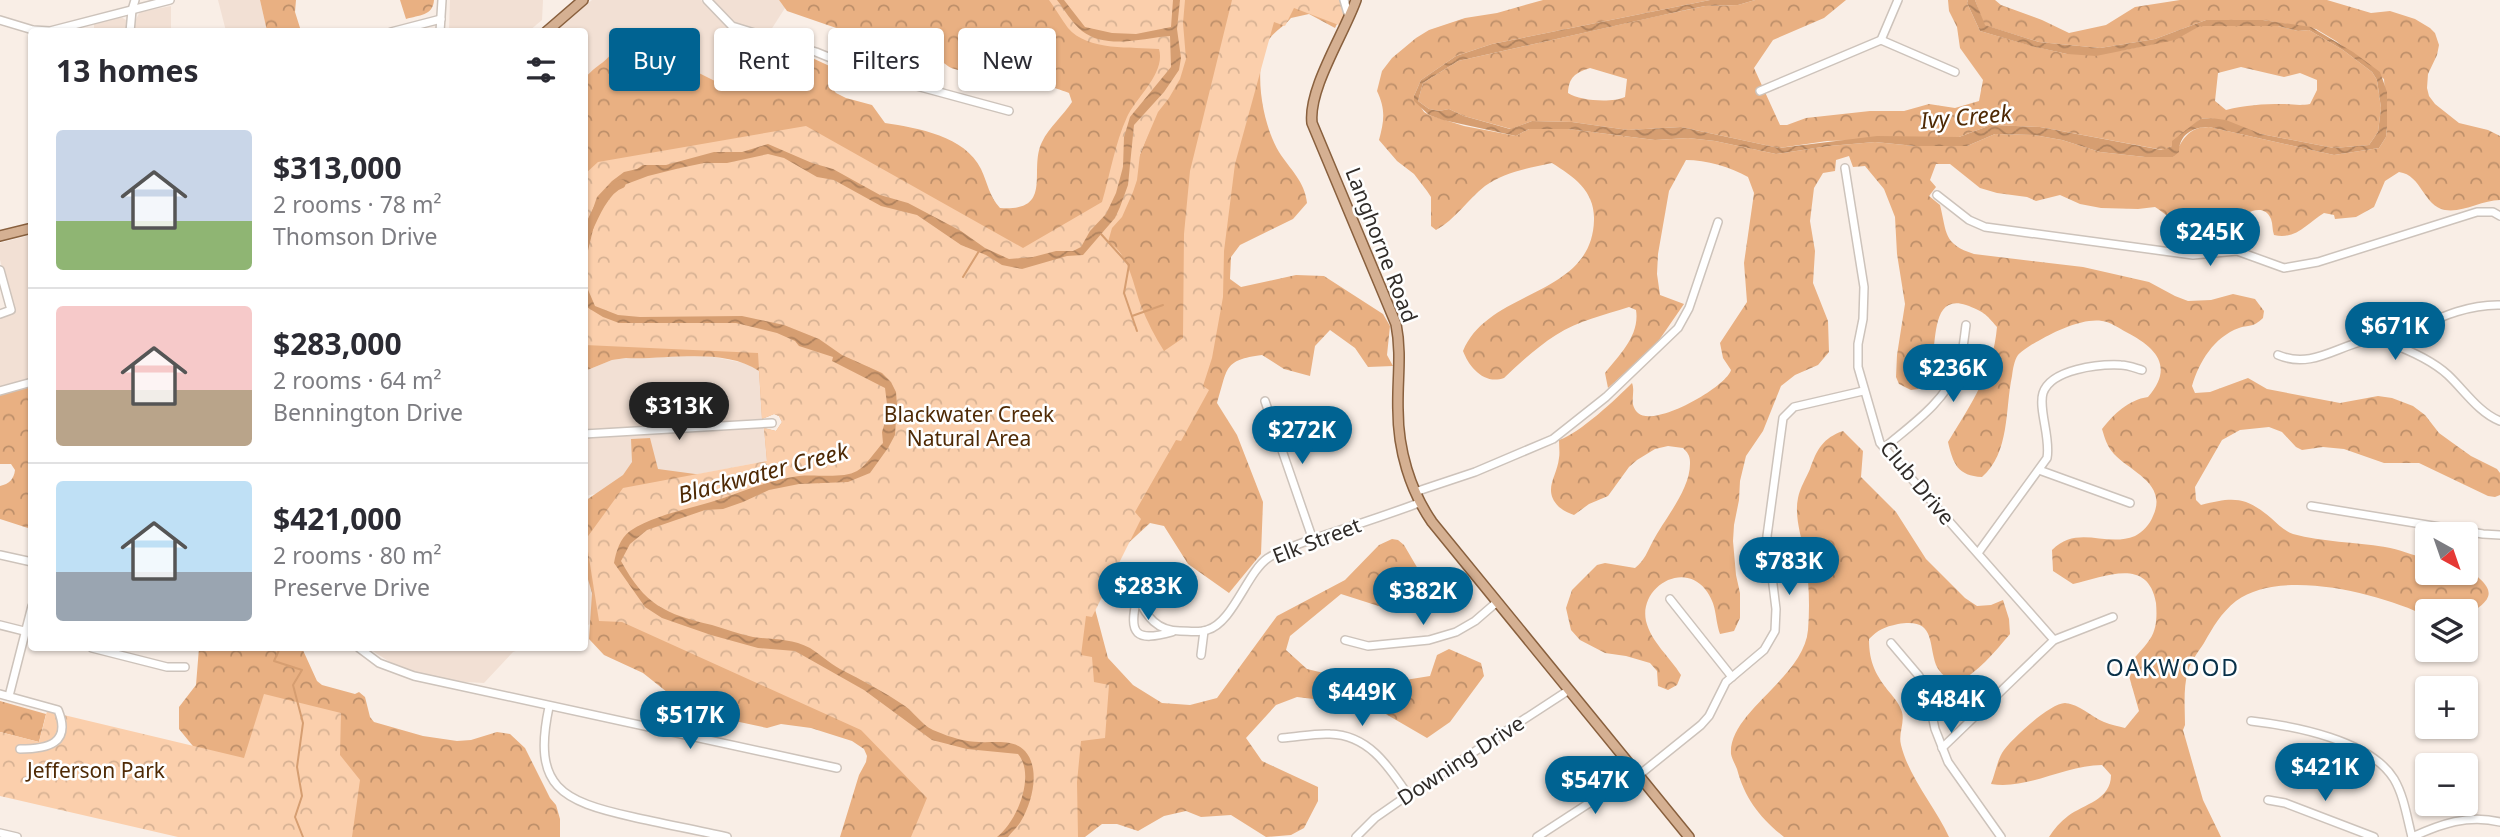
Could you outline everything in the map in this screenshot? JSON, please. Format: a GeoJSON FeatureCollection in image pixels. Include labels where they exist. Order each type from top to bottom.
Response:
{"type":"FeatureCollection","features":[{"type":"Feature","properties":{"kind":"main road"},"geometry":{"type":"LineString","coordinates":[[551,28],[583,0]]}},
{"type":"Feature","properties":{"kind":"main road","name":"Langhorne Road"},"geometry":{"type":"LineString","coordinates":[[1356,0],[1318,88],[1311,113],[1312,123],[1396,324],[1400,352],[1399,431],[1402,450],[1419,503],[1689,837]]}},
{"type":"Feature","properties":{"kind":"main road"},"geometry":{"type":"LineString","coordinates":[[0,236],[28,229]]}},
{"type":"Feature","properties":{"kind":"street"},"geometry":{"type":"LineString","coordinates":[[130,28],[135,0]]}},
{"type":"Feature","properties":{"kind":"street"},"geometry":{"type":"LineString","coordinates":[[62,28],[170,0]]}},
{"type":"Feature","properties":{"kind":"street"},"geometry":{"type":"LineString","coordinates":[[440,28],[442,0]]}},
{"type":"Feature","properties":{"kind":"street"},"geometry":{"type":"LineString","coordinates":[[707,0],[732,26],[816,52],[865,72],[1009,111]]}},
{"type":"Feature","properties":{"kind":"street"},"geometry":{"type":"LineString","coordinates":[[1343,0],[1349,17]]}},
{"type":"Feature","properties":{"kind":"street"},"geometry":{"type":"LineString","coordinates":[[1760,91],[1881,40],[1898,0]]}},
{"type":"Feature","properties":{"kind":"street"},"geometry":{"type":"LineString","coordinates":[[406,28],[441,19]]}},
{"type":"Feature","properties":{"kind":"street"},"geometry":{"type":"LineString","coordinates":[[0,20],[28,28]]}},
{"type":"Feature","properties":{"kind":"street"},"geometry":{"type":"LineString","coordinates":[[1881,40],[1955,72]]}},
{"type":"Feature","properties":{"kind":"street","name":"Club Drive"},"geometry":{"type":"LineString","coordinates":[[1846,168],[1864,287],[1863,319],[1857,356],[1863,391],[1877,437],[1884,449],[2054,640]]}},
{"type":"Feature","properties":{"kind":"street"},"geometry":{"type":"LineString","coordinates":[[1937,195],[1969,220],[1985,227],[2193,255],[2237,251],[2284,268],[2318,262],[2477,212],[2493,212],[2500,216]]}},
{"type":"Feature","properties":{"kind":"street"},"geometry":{"type":"LineString","coordinates":[[1415,492],[1475,472],[1553,439],[1582,419],[1678,328],[1689,307],[1718,222]]}},
{"type":"Feature","properties":{"kind":"street"},"geometry":{"type":"LineString","coordinates":[[0,270],[11,310],[0,314]]}},
{"type":"Feature","properties":{"kind":"street"},"geometry":{"type":"LineString","coordinates":[[2278,355],[2289,360],[2326,356],[2364,342],[2385,342],[2475,306],[2500,305]]}},
{"type":"Feature","properties":{"kind":"street"},"geometry":{"type":"LineString","coordinates":[[1884,449],[1950,386],[1959,366],[1966,325]]}},
{"type":"Feature","properties":{"kind":"street"},"geometry":{"type":"LineString","coordinates":[[2385,342],[2446,373],[2483,410],[2500,421]]}},
{"type":"Feature","properties":{"kind":"street"},"geometry":{"type":"LineString","coordinates":[[1978,553],[2047,457],[2049,447],[2043,394],[2053,378],[2088,368],[2123,364],[2141,370]]}},
{"type":"Feature","properties":{"kind":"street"},"geometry":{"type":"LineString","coordinates":[[0,391],[28,383]]}},
{"type":"Feature","properties":{"kind":"street"},"geometry":{"type":"LineString","coordinates":[[1537,837],[1638,774],[1701,725],[1709,716],[1719,693],[1732,677],[1768,645],[1777,625],[1768,536],[1783,418],[1794,407],[1863,391]]}},
{"type":"Feature","properties":{"kind":"street"},"geometry":{"type":"LineString","coordinates":[[1265,401],[1313,540]]}},
{"type":"Feature","properties":{"kind":"street"},"geometry":{"type":"LineString","coordinates":[[588,433],[772,423]]}},
{"type":"Feature","properties":{"kind":"street"},"geometry":{"type":"LineString","coordinates":[[2039,470],[2130,503]]}},
{"type":"Feature","properties":{"kind":"street","name":"Elk Street"},"geometry":{"type":"LineString","coordinates":[[1204,631],[1212,629],[1223,618],[1266,559],[1419,503]]}},
{"type":"Feature","properties":{"kind":"street"},"geometry":{"type":"LineString","coordinates":[[2311,506],[2500,535]]}},
{"type":"Feature","properties":{"kind":"street"},"geometry":{"type":"LineString","coordinates":[[0,555],[28,561]]}},
{"type":"Feature","properties":{"kind":"street"},"geometry":{"type":"LineString","coordinates":[[1149,570],[1139,584],[1133,616],[1137,632],[1150,638],[1172,631],[1204,631],[1201,655]]}},
{"type":"Feature","properties":{"kind":"street"},"geometry":{"type":"LineString","coordinates":[[1137,597],[1154,623],[1172,631]]}},
{"type":"Feature","properties":{"kind":"street"},"geometry":{"type":"LineString","coordinates":[[1670,599],[1732,677]]}},
{"type":"Feature","properties":{"kind":"street"},"geometry":{"type":"LineString","coordinates":[[1345,640],[1368,646],[1429,640],[1456,632],[1475,621],[1497,602]]}},
{"type":"Feature","properties":{"kind":"street"},"geometry":{"type":"LineString","coordinates":[[1942,748],[2054,640],[2113,617]]}},
{"type":"Feature","properties":{"kind":"street"},"geometry":{"type":"LineString","coordinates":[[0,625],[28,632]]}},
{"type":"Feature","properties":{"kind":"street"},"geometry":{"type":"LineString","coordinates":[[9,696],[28,635]]}},
{"type":"Feature","properties":{"kind":"street"},"geometry":{"type":"LineString","coordinates":[[1891,643],[1919,676],[1927,691],[1935,729],[1956,776],[2001,837]]}},
{"type":"Feature","properties":{"kind":"street"},"geometry":{"type":"LineString","coordinates":[[110,651],[167,667],[185,667]]}},
{"type":"Feature","properties":{"kind":"street"},"geometry":{"type":"LineString","coordinates":[[363,651],[379,663],[414,676],[837,768]]}},
{"type":"Feature","properties":{"kind":"street","name":"Downing Drive"},"geometry":{"type":"LineString","coordinates":[[1356,837],[1375,818],[1408,795],[1569,690]]}},
{"type":"Feature","properties":{"kind":"street"},"geometry":{"type":"LineString","coordinates":[[0,694],[58,710],[63,727],[56,740],[42,749],[20,749]]}},
{"type":"Feature","properties":{"kind":"street"},"geometry":{"type":"LineString","coordinates":[[549,706],[543,734],[544,755],[550,774],[570,797],[579,803],[602,810],[727,837]]}},
{"type":"Feature","properties":{"kind":"street"},"geometry":{"type":"LineString","coordinates":[[2251,721],[2298,728],[2373,756],[2396,782],[2412,837],[2439,825],[2463,819],[2490,819],[2500,822]]}},
{"type":"Feature","properties":{"kind":"street"},"geometry":{"type":"LineString","coordinates":[[1282,738],[1331,734],[1364,744],[1385,762],[1408,795]]}},
{"type":"Feature","properties":{"kind":"street"},"geometry":{"type":"LineString","coordinates":[[2268,800],[2285,803],[2374,837]]}},
{"type":"Feature","properties":{"kind":"street"},"geometry":{"type":"LineString","coordinates":[[0,833],[17,837]]}},
{"type":"Feature","properties":{"kind":"shaded area"},"geometry":{"type":"Polygon","coordinates":[[[218,0],[260,0],[266,28],[225,28],[218,0]]]}},
{"type":"Feature","properties":{"kind":"shaded area"},"geometry":{"type":"Polygon","coordinates":[[[450,0],[543,0],[542,20],[533,28],[449,28],[450,0]]]}},
{"type":"Feature","properties":{"kind":"shaded area"},"geometry":{"type":"Polygon","coordinates":[[[592,0],[701,0],[730,28],[714,28],[714,80],[700,74],[700,28],[609,28],[609,57],[588,76],[588,28],[558,28],[592,0]]]}},
{"type":"Feature","properties":{"kind":"shaded area"},"geometry":{"type":"Polygon","coordinates":[[[712,0],[779,0],[785,8],[772,28],[752,28],[736,23],[712,0]]]}},
{"type":"Feature","properties":{"kind":"shaded area"},"geometry":{"type":"Polygon","coordinates":[[[171,6],[171,28],[134,28],[140,12],[171,6]]]}},
{"type":"Feature","properties":{"kind":"shaded area"},"geometry":{"type":"Polygon","coordinates":[[[119,16],[126,20],[127,28],[94,28],[94,23],[119,16]]]}},
{"type":"Feature","properties":{"kind":"shaded area"},"geometry":{"type":"Polygon","coordinates":[[[28,236],[28,379],[0,387],[0,317],[13,307],[0,260],[0,243],[28,236]]]}},
{"type":"Feature","properties":{"kind":"shaded area"},"geometry":{"type":"Polygon","coordinates":[[[714,357],[749,364],[759,371],[762,419],[588,430],[588,370],[612,360],[714,357]]]}},
{"type":"Feature","properties":{"kind":"shaded area"},"geometry":{"type":"Polygon","coordinates":[[[757,427],[764,428],[767,461],[588,495],[588,438],[757,427]]]}},
{"type":"Feature","properties":{"kind":"shaded area"},"geometry":{"type":"Polygon","coordinates":[[[588,561],[599,621],[588,625],[588,561]]]}},
{"type":"Feature","properties":{"kind":"shaded area"},"geometry":{"type":"Polygon","coordinates":[[[373,651],[516,651],[484,683],[449,681],[404,671],[373,651]]]}},
{"type":"Feature","properties":{"kind":"green space"},"geometry":{"type":"Polygon","coordinates":[[[260,0],[296,0],[295,12],[300,28],[266,28],[260,0]]]}},
{"type":"Feature","properties":{"kind":"green space"},"geometry":{"type":"Polygon","coordinates":[[[400,0],[434,0],[428,12],[406,19],[400,0]]]}},
{"type":"Feature","properties":{"kind":"green space"},"geometry":{"type":"Polygon","coordinates":[[[779,0],[1057,0],[1171,35],[1120,179],[1073,251],[588,232],[588,75],[609,56],[609,91],[700,91],[700,74],[714,80],[714,91],[814,91],[814,59],[828,65],[828,91],[872,105],[885,123],[926,131],[964,149],[981,169],[1000,208],[1028,203],[1034,196],[1038,153],[1042,142],[1072,102],[1069,93],[1056,88],[1056,28],[958,28],[958,70],[944,63],[944,28],[836,28],[787,11],[779,0]]]}},
{"type":"Feature","properties":{"kind":"green space","name":"Blackwater Creek Natural Area"},"geometry":{"type":"Polygon","coordinates":[[[1049,0],[1185,0],[1183,23],[1186,59],[1180,79],[1158,112],[1140,154],[1133,192],[1122,217],[1112,228],[1108,242],[1126,262],[1143,312],[1164,351],[1183,338],[1184,234],[1190,171],[1232,0],[1344,0],[1349,17],[1344,27],[1294,8],[1285,26],[1274,22],[1235,164],[1224,251],[1223,297],[1212,358],[1203,386],[1209,390],[1181,441],[1176,440],[1135,512],[1141,519],[1092,617],[1086,616],[1081,655],[1092,657],[1094,682],[1109,685],[1105,738],[1081,741],[1077,782],[1078,837],[911,837],[927,798],[861,730],[622,622],[599,621],[588,536],[623,488],[767,461],[764,428],[776,431],[782,422],[779,416],[774,414],[762,419],[758,353],[588,345],[588,171],[598,162],[806,126],[1023,248],[1102,202],[1127,117],[1154,76],[1160,58],[1159,49],[1098,44],[1087,41],[1068,28],[1049,0]]]}},
{"type":"Feature","properties":{"kind":"green space"},"geometry":{"type":"Polygon","coordinates":[[[1180,0],[1328,0],[1342,14],[1335,28],[1309,14],[1291,18],[1273,34],[1263,52],[1260,81],[1268,127],[1279,152],[1300,182],[1307,203],[1293,219],[1240,245],[1231,257],[1230,279],[1241,287],[1296,275],[1324,276],[1383,314],[1390,326],[1387,355],[1393,366],[1368,367],[1355,348],[1330,330],[1315,346],[1310,376],[1284,369],[1262,355],[1240,360],[1229,368],[1217,403],[1237,435],[1263,502],[1261,554],[1229,593],[1188,564],[1164,526],[1150,523],[1123,548],[1095,609],[1108,658],[1133,685],[1162,703],[1190,705],[1217,698],[1277,616],[1345,580],[1379,545],[1392,539],[1404,545],[1418,569],[1422,582],[1417,596],[1391,610],[1341,594],[1290,636],[1286,650],[1307,669],[1374,685],[1430,676],[1437,655],[1449,649],[1481,663],[1484,676],[1450,722],[1427,738],[1372,706],[1297,697],[1276,705],[1246,738],[1262,761],[1318,787],[1318,801],[1304,828],[1291,835],[1266,837],[1231,815],[1201,817],[1186,811],[1164,816],[1138,831],[1117,824],[1102,824],[1085,837],[1008,837],[897,405],[1002,265],[1122,201],[1164,92],[1180,0]]]}},
{"type":"Feature","properties":{"kind":"green space"},"geometry":{"type":"Polygon","coordinates":[[[1543,0],[1710,0],[1492,44],[1456,56],[1421,80],[1414,96],[1424,112],[1464,126],[1516,136],[1529,129],[1568,129],[1655,140],[1688,138],[1715,141],[1776,154],[1875,142],[1915,146],[1967,146],[1995,134],[2034,135],[2062,140],[2100,152],[2145,157],[2173,157],[2191,132],[2209,127],[2334,155],[2379,148],[2386,137],[2387,127],[2384,79],[2336,41],[2316,29],[2263,20],[2206,20],[2155,39],[2100,48],[2039,42],[1984,25],[1975,0],[1995,0],[2001,5],[2069,33],[2106,25],[2135,7],[2180,0],[2327,0],[2371,13],[2390,11],[2415,19],[2435,33],[2439,45],[2428,74],[2429,96],[2459,123],[2500,136],[2500,200],[2459,210],[2445,210],[2432,203],[2407,174],[2399,172],[2385,181],[2374,207],[2356,217],[2335,219],[2334,215],[2324,213],[2301,230],[2282,236],[2274,235],[2271,219],[2265,212],[2258,210],[2249,212],[2220,230],[2204,236],[2184,228],[2155,207],[2101,208],[2080,204],[2060,195],[2036,201],[2027,197],[1997,193],[1980,188],[1950,164],[1936,164],[1930,180],[1936,187],[1929,196],[1940,205],[1951,241],[1974,254],[2083,267],[2149,282],[2188,301],[2211,300],[2233,294],[2255,299],[2264,311],[2263,318],[2254,325],[2230,332],[2215,344],[2203,359],[2195,377],[2192,386],[2195,393],[2210,392],[2248,378],[2267,389],[2340,403],[2378,396],[2413,406],[2425,415],[2439,433],[2471,456],[2497,469],[2500,473],[2500,495],[2488,496],[2419,463],[2384,463],[2344,449],[2323,447],[2302,450],[2282,432],[2269,427],[2240,430],[2222,440],[2195,487],[2196,500],[2201,505],[2230,500],[2246,502],[2293,534],[2385,547],[2415,555],[2415,585],[2478,585],[2478,577],[2486,585],[2486,600],[2478,607],[2478,599],[2415,599],[2415,611],[2358,593],[2305,585],[2279,586],[2256,591],[2236,601],[2218,620],[2193,660],[2186,678],[2185,691],[2183,730],[2203,800],[2221,837],[2049,837],[2065,818],[2102,796],[2107,790],[2111,775],[2102,765],[2074,769],[2019,784],[1991,784],[2006,747],[2021,731],[2058,705],[2065,703],[2076,706],[2104,722],[2125,728],[2139,711],[2127,669],[2154,631],[2156,603],[2151,588],[2144,579],[2135,574],[2124,573],[2073,584],[2053,571],[2052,550],[2062,542],[2082,537],[2113,540],[2135,536],[2152,519],[2156,495],[2152,487],[2114,454],[2102,429],[2122,408],[2148,397],[2156,386],[2161,367],[2146,345],[2114,325],[2102,321],[2078,323],[2038,341],[2020,353],[2016,360],[1998,456],[1982,477],[1962,471],[1952,457],[1948,442],[1986,374],[1997,327],[1984,313],[1972,307],[1955,303],[1947,306],[1938,320],[1932,359],[1923,382],[1918,389],[1911,390],[1899,384],[1896,377],[1897,355],[1905,304],[1897,254],[1895,217],[1884,189],[1865,166],[1853,167],[1849,156],[1836,160],[1835,171],[1823,173],[1814,188],[1810,221],[1815,251],[1813,283],[1828,321],[1829,352],[1818,365],[1795,375],[1781,386],[1763,431],[1746,456],[1734,525],[1740,618],[1734,631],[1720,634],[1714,606],[1705,589],[1696,581],[1674,578],[1664,582],[1649,598],[1646,621],[1656,643],[1681,675],[1677,685],[1668,690],[1658,686],[1657,671],[1650,663],[1605,653],[1580,640],[1571,630],[1566,608],[1572,590],[1597,565],[1605,563],[1635,568],[1641,562],[1682,493],[1690,460],[1683,448],[1668,446],[1655,449],[1629,467],[1608,496],[1589,504],[1574,515],[1559,507],[1552,495],[1552,483],[1558,465],[1559,440],[1587,423],[1632,383],[1633,406],[1638,413],[1647,416],[1659,415],[1689,404],[1726,377],[1731,370],[1723,358],[1720,343],[1747,302],[1744,263],[1754,193],[1748,177],[1741,173],[1710,163],[1686,160],[1669,191],[1657,274],[1660,295],[1684,304],[1655,346],[1608,388],[1605,373],[1628,344],[1635,328],[1636,310],[1629,307],[1564,330],[1535,350],[1504,378],[1490,379],[1478,373],[1463,351],[1476,330],[1494,315],[1559,279],[1576,265],[1589,245],[1594,220],[1591,201],[1582,186],[1552,163],[1517,171],[1492,181],[1436,230],[1431,226],[1431,197],[1414,174],[1397,161],[1379,140],[1383,116],[1377,91],[1382,71],[1392,58],[1416,38],[1429,30],[1465,18],[1497,13],[1543,0]]]}},
{"type":"Feature","properties":{"kind":"green space"},"geometry":{"type":"Polygon","coordinates":[[[1755,0],[1846,0],[1824,18],[1773,40],[1754,68],[1780,125],[1806,118],[1870,111],[1904,111],[1929,104],[1955,108],[1979,101],[1983,80],[1960,48],[1957,27],[1949,11],[1948,0],[1968,0],[1980,31],[2067,54],[2124,50],[2175,39],[2199,26],[2278,26],[2298,31],[2309,30],[2343,50],[2372,72],[2377,80],[2381,108],[2378,132],[2369,145],[2334,148],[2261,134],[2211,118],[2200,119],[2172,146],[2163,150],[2040,127],[1991,125],[1959,137],[1827,141],[1779,148],[1681,127],[1628,130],[1572,122],[1532,121],[1511,129],[1449,109],[1429,109],[1418,101],[1423,83],[1458,61],[1705,6],[1738,5],[1755,0]],[[2241,67],[2218,73],[2215,101],[2226,110],[2261,105],[2310,104],[2317,90],[2317,80],[2300,73],[2284,77],[2241,67]],[[1590,68],[1574,76],[1568,93],[1596,100],[1625,97],[1627,79],[1590,68]]]}},
{"type":"Feature","properties":{"kind":"green space"},"geometry":{"type":"Polygon","coordinates":[[[588,307],[795,342],[758,648],[997,837],[840,837],[859,775],[866,762],[864,749],[852,741],[811,728],[781,724],[767,728],[716,717],[682,704],[643,673],[604,655],[589,639],[592,593],[588,579],[588,499],[623,475],[632,462],[631,439],[650,438],[658,469],[710,476],[767,461],[764,428],[776,431],[782,422],[779,416],[774,414],[762,419],[759,371],[745,364],[729,359],[694,356],[612,360],[588,370],[588,307]]]}},
{"type":"Feature","properties":{"kind":"green space"},"geometry":{"type":"Polygon","coordinates":[[[28,386],[28,528],[0,519],[0,486],[10,481],[15,470],[11,464],[0,464],[0,394],[28,386]]]}},
{"type":"Feature","properties":{"kind":"green space"},"geometry":{"type":"Polygon","coordinates":[[[1843,431],[1863,451],[1861,477],[1896,512],[1926,559],[1965,598],[1977,606],[1991,605],[2003,600],[2009,619],[2010,634],[1979,668],[1956,684],[1944,676],[1936,665],[1928,633],[1918,624],[1889,626],[1869,639],[1874,669],[1902,712],[1900,741],[1905,757],[1949,837],[1784,837],[1754,807],[1744,790],[1731,756],[1733,739],[1741,724],[1794,664],[1803,647],[1808,630],[1809,593],[1798,520],[1798,498],[1818,450],[1830,437],[1843,431]]]}},
{"type":"Feature","properties":{"kind":"green space"},"geometry":{"type":"Polygon","coordinates":[[[199,651],[303,651],[317,681],[322,685],[355,694],[359,692],[365,697],[374,722],[423,736],[457,741],[497,732],[510,734],[525,748],[556,805],[560,819],[560,837],[229,837],[201,756],[179,729],[179,707],[196,685],[199,651]]]}},
{"type":"Feature","properties":{"kind":"green space","name":"Jefferson Park"},"geometry":{"type":"Polygon","coordinates":[[[264,694],[341,713],[340,755],[360,780],[352,837],[178,837],[0,796],[0,732],[39,742],[47,711],[244,758],[264,694]]]}},
{"type":"Feature","properties":{"kind":"green space"},"geometry":{"type":"Polygon","coordinates":[[[0,701],[46,714],[39,742],[0,732],[0,701]]]}},
{"type":"Feature","properties":{"kind":"water"},"geometry":{"type":"Polygon","coordinates":[[[1057,0],[1064,0],[1085,27],[1112,33],[1136,34],[1171,27],[1173,0],[1180,0],[1177,29],[1181,58],[1179,70],[1164,92],[1134,125],[1128,185],[1120,207],[1115,218],[1083,255],[1067,256],[1022,269],[1002,265],[961,245],[917,215],[881,206],[834,180],[817,177],[784,158],[768,154],[727,163],[704,163],[680,168],[648,176],[608,191],[600,200],[588,251],[588,223],[597,197],[624,172],[643,165],[666,165],[714,152],[742,152],[768,144],[833,169],[880,195],[908,203],[1009,259],[1056,251],[1073,251],[1081,247],[1090,231],[1106,214],[1116,193],[1123,167],[1124,137],[1130,117],[1171,67],[1170,36],[1125,41],[1102,40],[1082,31],[1057,0]]]}},
{"type":"Feature","properties":{"kind":"water"},"geometry":{"type":"Polygon","coordinates":[[[1710,0],[1755,0],[1738,5],[1705,6],[1458,61],[1423,83],[1418,101],[1429,109],[1449,109],[1510,129],[1532,121],[1572,122],[1628,130],[1681,127],[1779,148],[1877,136],[1959,137],[1991,125],[2040,127],[2162,150],[2172,146],[2172,141],[2200,119],[2211,118],[2226,120],[2261,134],[2334,148],[2369,145],[2378,132],[2381,108],[2377,80],[2372,72],[2343,50],[2309,30],[2298,31],[2278,26],[2200,26],[2175,40],[2096,56],[2067,54],[1980,31],[1967,3],[1968,0],[1975,0],[1985,25],[2039,42],[2100,48],[2155,39],[2206,20],[2263,20],[2311,27],[2380,72],[2387,92],[2386,137],[2379,148],[2334,155],[2209,127],[2188,133],[2181,141],[2179,152],[2173,157],[2100,152],[2062,140],[2034,135],[1995,134],[1967,146],[1915,146],[1875,142],[1776,154],[1715,141],[1688,138],[1655,140],[1568,129],[1529,129],[1516,136],[1443,120],[1429,115],[1414,101],[1421,80],[1456,56],[1492,44],[1710,0]]]}},
{"type":"Feature","properties":{"kind":"water"},"geometry":{"type":"Polygon","coordinates":[[[588,290],[595,306],[618,315],[742,316],[784,325],[819,339],[842,355],[882,373],[891,382],[896,392],[897,405],[895,435],[870,473],[848,482],[799,484],[769,490],[723,509],[705,510],[647,530],[630,544],[621,561],[648,598],[669,612],[748,636],[803,645],[905,706],[933,730],[974,742],[1009,743],[1021,747],[1033,767],[1033,786],[1025,814],[1008,837],[997,837],[1011,821],[1022,798],[1025,774],[1018,754],[967,749],[932,740],[864,690],[795,651],[758,648],[662,618],[645,607],[614,563],[624,537],[639,525],[659,517],[776,480],[799,476],[844,475],[857,471],[883,443],[882,432],[888,412],[885,388],[832,361],[833,357],[799,346],[795,341],[777,333],[736,323],[619,323],[588,308],[588,290]]]}},
{"type":"Feature","properties":{"kind":"waterway","name":"Blackwater Creek"},"geometry":{"type":"LineString","coordinates":[[588,230],[609,192],[621,184]]}},
{"type":"Feature","properties":{"kind":"waterway"},"geometry":{"type":"LineString","coordinates":[[1101,234],[1129,265],[1124,293],[1137,331]]}},
{"type":"Feature","properties":{"kind":"waterway"},"geometry":{"type":"LineString","coordinates":[[963,277],[979,251]]}},
{"type":"Feature","properties":{"kind":"waterway"},"geometry":{"type":"LineString","coordinates":[[1132,316],[1163,305]]}},
{"type":"Feature","properties":{"kind":"waterway"},"geometry":{"type":"LineString","coordinates":[[279,651],[274,661],[302,670],[293,685],[303,723],[297,767],[302,796],[295,817],[303,837]]}},
{"type":"Feature","properties":{"kind":"district","name":"OAKWOOD"},"geometry":{"type":"Point","coordinates":[2173,668]}},
{"type":"Feature","properties":{"kind":"water label","name":"Ivy Creek"},"geometry":{"type":"Point","coordinates":[1966,117]}}]}
